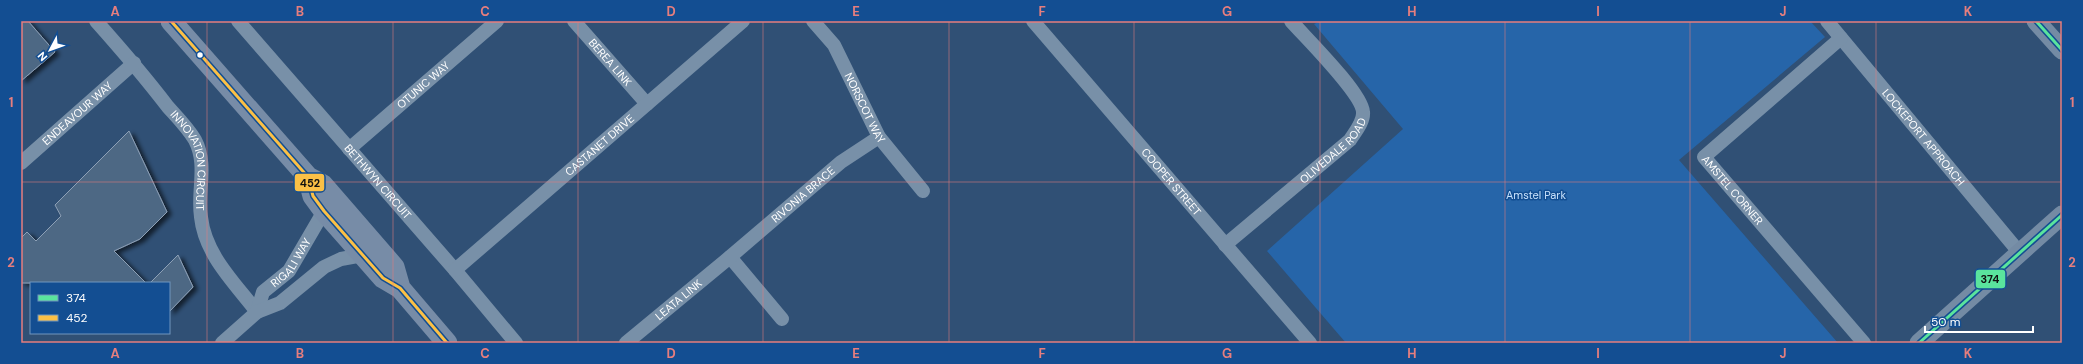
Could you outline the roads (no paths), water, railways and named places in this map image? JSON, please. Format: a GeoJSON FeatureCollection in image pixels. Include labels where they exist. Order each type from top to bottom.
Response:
{"type":"FeatureCollection","features":[{"type":"Feature","properties":{"kind":"main road"},"geometry":{"type":"LineString","coordinates":[[171,21],[308,177],[323,185],[394,267],[400,288]]}},
{"type":"Feature","properties":{"kind":"main road"},"geometry":{"type":"LineString","coordinates":[[308,177],[313,196],[324,211],[383,278],[400,288],[447,343]]}},
{"type":"Feature","properties":{"kind":"street","name":"INNOVATION CIRCUIT"},"geometry":{"type":"LineString","coordinates":[[96,21],[134,63],[194,139],[200,155],[202,174],[200,217],[205,238],[213,256],[257,312]]}},
{"type":"Feature","properties":{"kind":"street","name":"BETHWYN CIRCUIT"},"geometry":{"type":"LineString","coordinates":[[238,21],[455,270],[516,343]]}},
{"type":"Feature","properties":{"kind":"street","name":"OTUNIC WAY"},"geometry":{"type":"LineString","coordinates":[[350,149],[496,21]]}},
{"type":"Feature","properties":{"kind":"street","name":"BEREA LINK"},"geometry":{"type":"LineString","coordinates":[[574,21],[647,104]]}},
{"type":"Feature","properties":{"kind":"street","name":"CASTANET DRIVE"},"geometry":{"type":"LineString","coordinates":[[455,270],[743,21]]}},
{"type":"Feature","properties":{"kind":"street","name":"NORSCOT WAY"},"geometry":{"type":"LineString","coordinates":[[813,21],[834,45],[879,137],[923,191]]}},
{"type":"Feature","properties":{"kind":"street","name":"COOPER STREET"},"geometry":{"type":"LineString","coordinates":[[1033,21],[1310,343]]}},
{"type":"Feature","properties":{"kind":"street","name":"OLIVEDALE ROAD"},"geometry":{"type":"LineString","coordinates":[[1225,245],[1350,140],[1359,128],[1363,113],[1357,97],[1291,21]]}},
{"type":"Feature","properties":{"kind":"street","name":"LOCKEPORT APPROACH"},"geometry":{"type":"LineString","coordinates":[[1827,21],[2019,252]]}},
{"type":"Feature","properties":{"kind":"street"},"geometry":{"type":"LineString","coordinates":[[2036,21],[2062,50]]}},
{"type":"Feature","properties":{"kind":"street","name":"AMSTEL CORNER"},"geometry":{"type":"LineString","coordinates":[[1841,38],[1704,157],[1864,343]]}},
{"type":"Feature","properties":{"kind":"street","name":"ENDEAVOUR WAY"},"geometry":{"type":"LineString","coordinates":[[21,163],[134,63]]}},
{"type":"Feature","properties":{"kind":"street","name":"RIVONIA BRACE"},"geometry":{"type":"LineString","coordinates":[[730,258],[841,162],[879,137]]}},
{"type":"Feature","properties":{"kind":"street","name":"RIGALI WAY"},"geometry":{"type":"LineString","coordinates":[[257,312],[262,292],[289,271],[324,211]]}},
{"type":"Feature","properties":{"kind":"street"},"geometry":{"type":"LineString","coordinates":[[1919,343],[2062,215]]}},
{"type":"Feature","properties":{"kind":"street","name":"RIGALI WAY"},"geometry":{"type":"LineString","coordinates":[[222,343],[257,312],[280,303],[324,267],[341,259],[363,255]]}},
{"type":"Feature","properties":{"kind":"street"},"geometry":{"type":"LineString","coordinates":[[730,258],[782,319]]}},
{"type":"Feature","properties":{"kind":"street","name":"LEATA LINK"},"geometry":{"type":"LineString","coordinates":[[626,343],[730,258]]}},
{"type":"Feature","properties":{"kind":"park label","name":"Amstel Park"},"geometry":{"type":"Point","coordinates":[1536,195]}}]}
